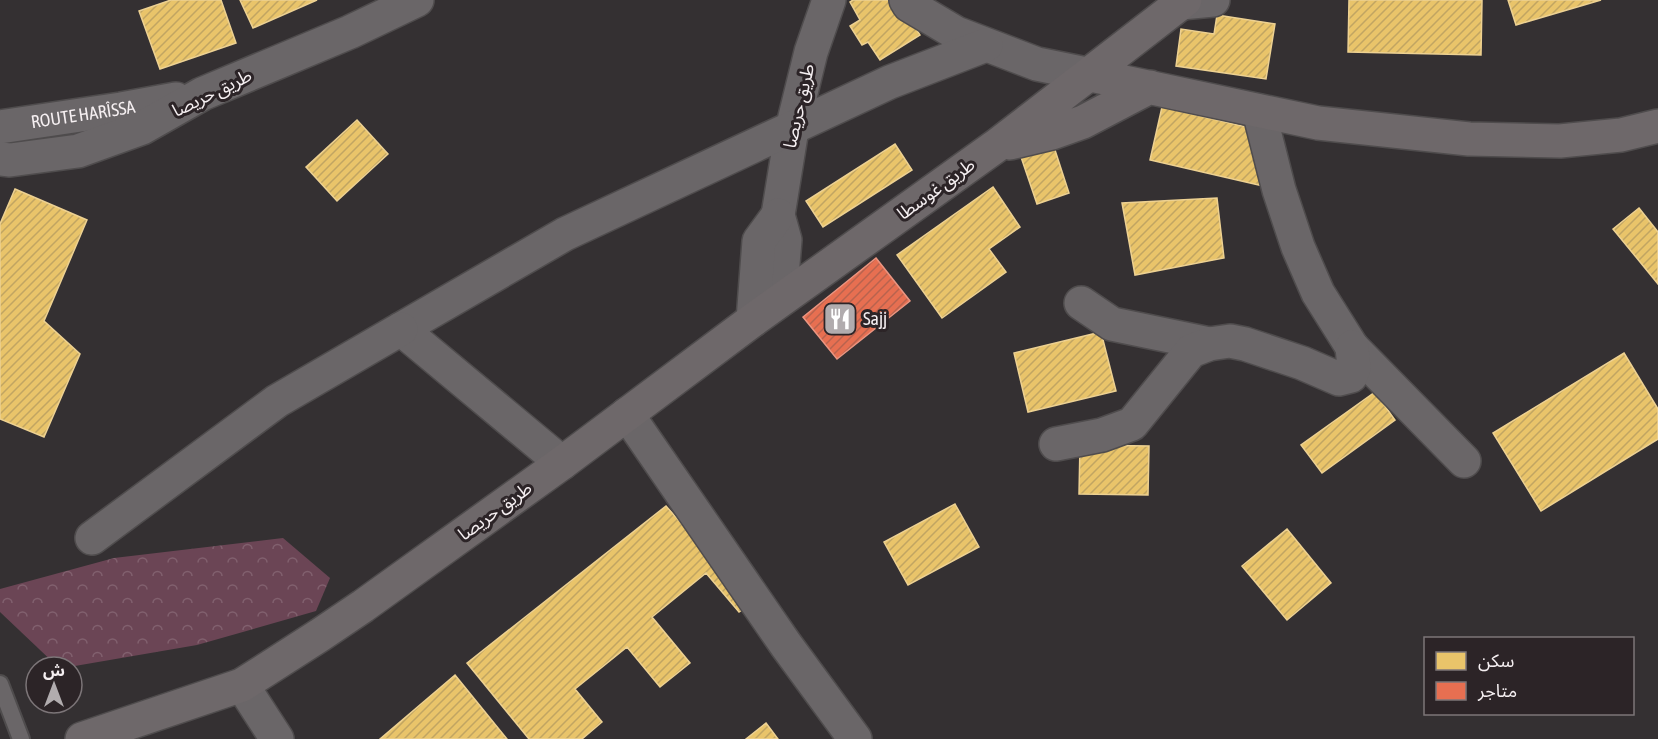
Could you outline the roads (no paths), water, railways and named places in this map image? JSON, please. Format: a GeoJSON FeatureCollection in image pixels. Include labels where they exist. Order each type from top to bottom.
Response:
{"type":"FeatureCollection","features":[{"type":"Feature","properties":{"kind":"main road","name":"طريق غوسطا"},"geometry":{"type":"LineString","coordinates":[[780,300],[996,146],[1183,2]]}},
{"type":"Feature","properties":{"kind":"main road"},"geometry":{"type":"LineString","coordinates":[[1091,75],[1318,123],[1469,139],[1560,141],[1621,135],[1658,126]]}},
{"type":"Feature","properties":{"kind":"main road"},"geometry":{"type":"LineString","coordinates":[[996,146],[1052,133],[1083,122],[1150,87]]}},
{"type":"Feature","properties":{"kind":"main road","name":"طريق حريصا"},"geometry":{"type":"LineString","coordinates":[[152,739],[363,606],[562,463],[780,300]]}},
{"type":"Feature","properties":{"kind":"main road","name":"طريق حريصا"},"geometry":{"type":"LineString","coordinates":[[82,739],[235,688]]}},
{"type":"Feature","properties":{"kind":"street","name":"طريق حريصا"},"geometry":{"type":"LineString","coordinates":[[0,159],[10,160],[78,150],[142,128],[202,94],[350,32],[417,0]]}},
{"type":"Feature","properties":{"kind":"street","name":"طريق حريصا"},"geometry":{"type":"LineString","coordinates":[[780,300],[785,240],[778,215],[792,129],[811,52],[829,0]]}},
{"type":"Feature","properties":{"kind":"street"},"geometry":{"type":"LineString","coordinates":[[906,0],[909,5],[956,33],[1037,64],[1091,75]]}},
{"type":"Feature","properties":{"kind":"street"},"geometry":{"type":"LineString","coordinates":[[1183,2],[1213,0]]}},
{"type":"Feature","properties":{"kind":"street"},"geometry":{"type":"LineString","coordinates":[[92,538],[277,401],[565,234],[890,82],[986,45]]}},
{"type":"Feature","properties":{"kind":"street","name":"ROUTE HARÎSSA"},"geometry":{"type":"LineString","coordinates":[[0,127],[121,110],[202,94]]}},
{"type":"Feature","properties":{"kind":"street"},"geometry":{"type":"LineString","coordinates":[[1259,111],[1279,190],[1298,247],[1318,293],[1352,347],[1464,461]]}},
{"type":"Feature","properties":{"kind":"street","name":"طريق حريصا"},"geometry":{"type":"LineString","coordinates":[[753,320],[759,241],[778,215]]}},
{"type":"Feature","properties":{"kind":"street"},"geometry":{"type":"LineString","coordinates":[[1081,303],[1112,324],[1209,344]]}},
{"type":"Feature","properties":{"kind":"street"},"geometry":{"type":"LineString","coordinates":[[401,329],[562,463]]}},
{"type":"Feature","properties":{"kind":"street"},"geometry":{"type":"LineString","coordinates":[[1056,444],[1102,435],[1132,424],[1191,351],[1209,344],[1230,341],[1245,344],[1302,363],[1339,379],[1351,376],[1354,368],[1352,347]]}},
{"type":"Feature","properties":{"kind":"street"},"geometry":{"type":"LineString","coordinates":[[627,414],[786,645],[855,739]]}},
{"type":"Feature","properties":{"kind":"street"},"geometry":{"type":"LineString","coordinates":[[235,688],[278,739]]}},
{"type":"Feature","properties":{"kind":"lane"},"geometry":{"type":"LineString","coordinates":[[0,684],[21,739]]}},
{"type":"Feature","properties":{"kind":"place","name":"Sajj"},"geometry":{"type":"Point","coordinates":[840,319]}}]}
